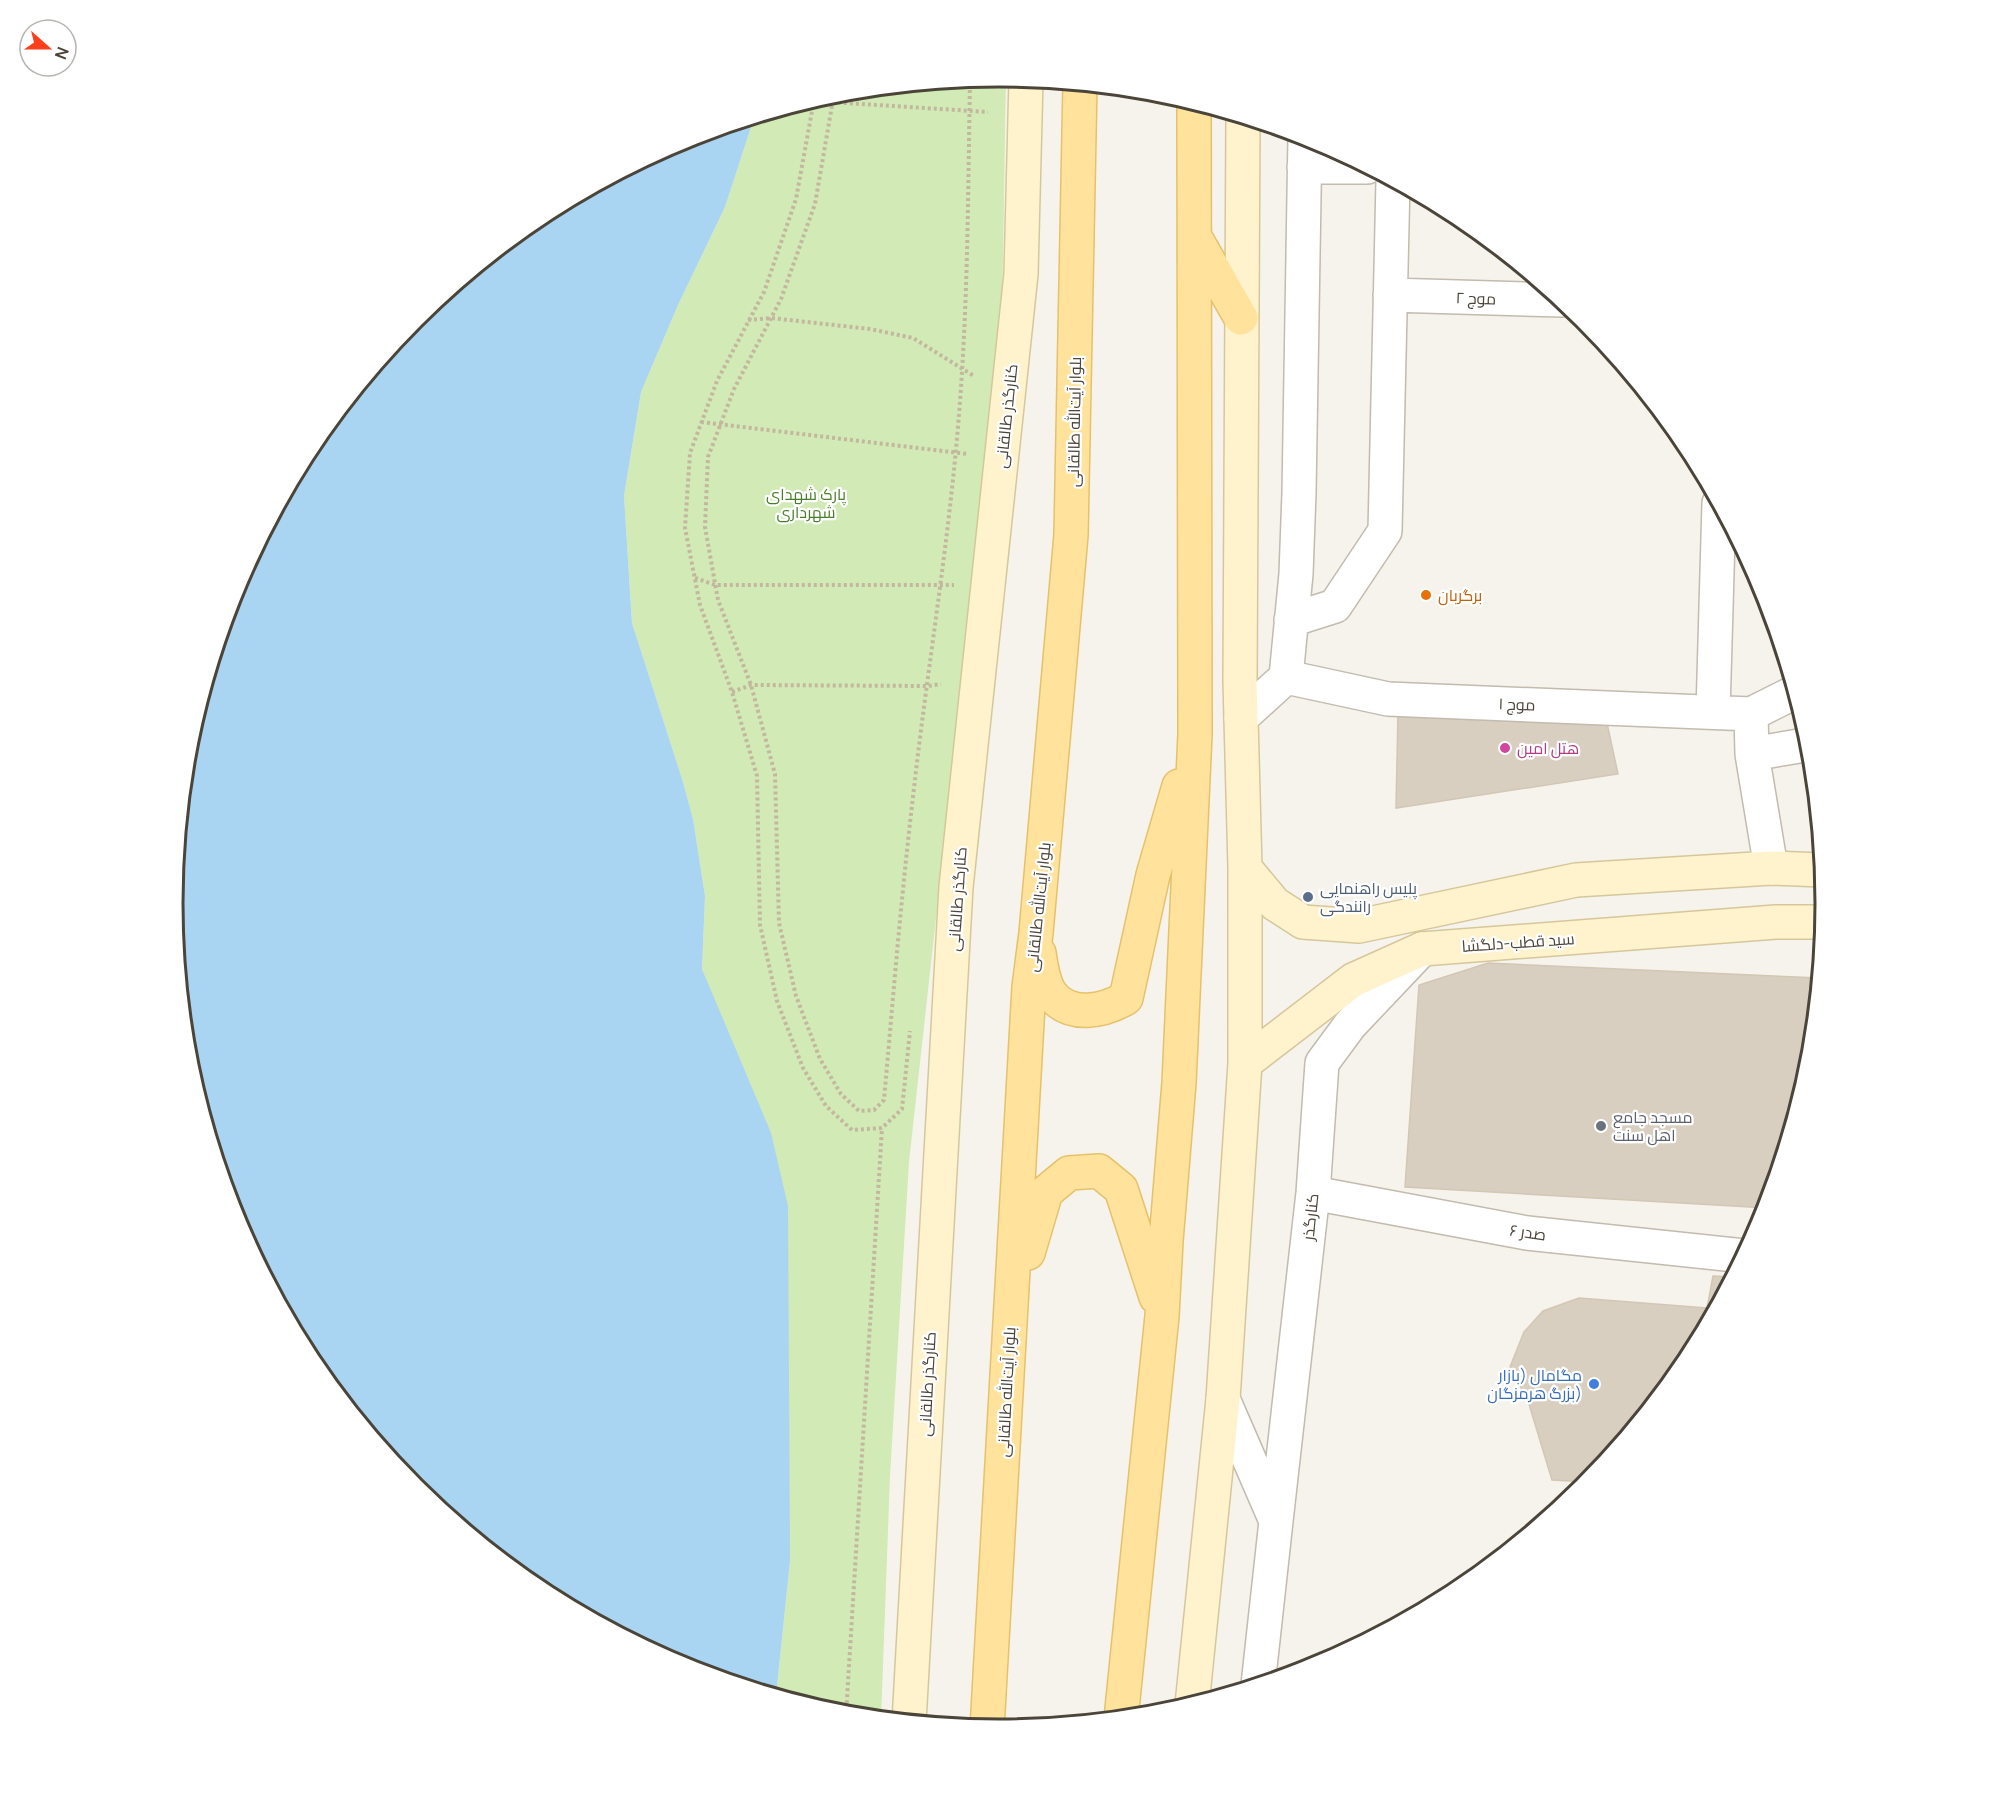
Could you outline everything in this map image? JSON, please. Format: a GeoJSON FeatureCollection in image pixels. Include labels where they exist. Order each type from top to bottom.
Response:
{"type":"FeatureCollection","features":[{"type":"Feature","properties":{"kind":"main road","name":"بلوار آیت‌الله طالقانی"},"geometry":{"type":"LineString","coordinates":[[988,1720],[1029,987],[1036,933],[1071,535],[1080,92]]}},
{"type":"Feature","properties":{"kind":"main road"},"geometry":{"type":"LineString","coordinates":[[1122,1710],[1162,1316],[1179,1083],[1194,734],[1196,238],[1194,111]]}},
{"type":"Feature","properties":{"kind":"main road"},"geometry":{"type":"LineString","coordinates":[[1196,238],[1241,318]]}},
{"type":"Feature","properties":{"kind":"main road"},"geometry":{"type":"LineString","coordinates":[[1036,933],[1042,974],[1052,994],[1068,1008],[1092,1011],[1111,1007],[1126,998],[1153,875],[1194,734]]}},
{"type":"Feature","properties":{"kind":"main road"},"geometry":{"type":"LineString","coordinates":[[1011,1316],[1046,1192],[1069,1173],[1099,1171],[1121,1189],[1162,1316]]}},
{"type":"Feature","properties":{"kind":"street","name":"کنارگذر طالقانی"},"geometry":{"type":"LineString","coordinates":[[909,1715],[956,887],[1021,274],[1026,88]]}},
{"type":"Feature","properties":{"kind":"street"},"geometry":{"type":"LineString","coordinates":[[1193,1696],[1223,1399],[1245,1063],[1245,868],[1241,718],[1243,124]]}},
{"type":"Feature","properties":{"kind":"street"},"geometry":{"type":"LineString","coordinates":[[1241,718],[1286,677],[1296,574],[1299,493],[1305,152],[1333,158]]}},
{"type":"Feature","properties":{"kind":"street"},"geometry":{"type":"LineString","coordinates":[[1291,620],[1335,606],[1386,531],[1393,188]]}},
{"type":"Feature","properties":{"kind":"street","name":"موج ۲"},"geometry":{"type":"LineString","coordinates":[[1390,295],[1548,300]]}},
{"type":"Feature","properties":{"kind":"street"},"geometry":{"type":"LineString","coordinates":[[1713,712],[1719,517]]}},
{"type":"Feature","properties":{"kind":"street","name":"موج ۱"},"geometry":{"type":"LineString","coordinates":[[1286,677],[1388,699],[1751,714]]}},
{"type":"Feature","properties":{"kind":"street"},"geometry":{"type":"LineString","coordinates":[[1771,868],[1752,754],[1751,714],[1789,695]]}},
{"type":"Feature","properties":{"kind":"street"},"geometry":{"type":"LineString","coordinates":[[1752,754],[1800,746]]}},
{"type":"Feature","properties":{"kind":"street"},"geometry":{"type":"LineString","coordinates":[[1245,868],[1275,904],[1303,922],[1359,926],[1576,880],[1771,868],[1815,870]]}},
{"type":"Feature","properties":{"kind":"street","name":"سید قطب-دلگشا"},"geometry":{"type":"LineString","coordinates":[[1245,1063],[1353,980],[1422,949],[1776,922],[1815,922]]}},
{"type":"Feature","properties":{"kind":"street","name":"کنارگذر"},"geometry":{"type":"LineString","coordinates":[[1259,1678],[1313,1193],[1322,1063],[1350,1026],[1422,949]]}},
{"type":"Feature","properties":{"kind":"street","name":"صدر ۶"},"geometry":{"type":"LineString","coordinates":[[1313,1193],[1527,1233],[1736,1255]]}},
{"type":"Feature","properties":{"kind":"street","name":"کنارگذر"},"geometry":{"type":"LineString","coordinates":[[1223,1399],[1276,1521]]}},
{"type":"Feature","properties":{"kind":"path"},"geometry":{"type":"LineString","coordinates":[[834,104],[815,204],[781,299],[734,389],[708,457],[705,527],[718,600],[751,685],[775,774],[779,922],[796,996],[820,1059],[841,1094],[859,1111],[874,1110],[884,1100],[913,797],[956,452],[968,216],[969,88]]}},
{"type":"Feature","properties":{"kind":"path"},"geometry":{"type":"LineString","coordinates":[[988,101],[988,124]]}},
{"type":"Feature","properties":{"kind":"path"},"geometry":{"type":"LineString","coordinates":[[843,103],[988,112]]}},
{"type":"Feature","properties":{"kind":"path"},"geometry":{"type":"LineString","coordinates":[[812,109],[796,199],[764,292],[717,381],[690,453],[686,528],[700,606],[732,692],[757,776],[760,925],[777,1001],[803,1068],[826,1106],[852,1130],[882,1128],[902,1109],[910,1025]]}},
{"type":"Feature","properties":{"kind":"path"},"geometry":{"type":"LineString","coordinates":[[748,320],[771,318],[870,329],[913,338],[980,379]]}},
{"type":"Feature","properties":{"kind":"path"},"geometry":{"type":"LineString","coordinates":[[701,422],[974,456]]}},
{"type":"Feature","properties":{"kind":"path"},"geometry":{"type":"LineString","coordinates":[[695,577],[715,585],[960,584]]}},
{"type":"Feature","properties":{"kind":"path"},"geometry":{"type":"LineString","coordinates":[[732,692],[751,685],[928,686],[948,683]]}},
{"type":"Feature","properties":{"kind":"path"},"geometry":{"type":"LineString","coordinates":[[847,1705],[882,1128]]}},
{"type":"Feature","properties":{"kind":"green space","name":"پارک شهدای شهرداری"},"geometry":{"type":"Polygon","coordinates":[[[1006,87],[1001,375],[953,765],[909,1162],[890,1476],[881,1711],[777,1689],[790,1561],[721,1016],[702,969],[705,896],[693,819],[632,623],[624,496],[641,392],[678,305],[725,207],[751,126],[840,103],[893,94],[946,89],[1006,87]]]}},
{"type":"Feature","properties":{"kind":"water"},"geometry":{"type":"Polygon","coordinates":[[[751,126],[725,207],[678,305],[641,392],[624,496],[632,623],[693,819],[705,896],[702,969],[771,1133],[788,1206],[790,1561],[777,1689],[687,1658],[591,1611],[502,1551],[422,1481],[352,1401],[321,1357],[292,1312],[245,1216],[226,1166],[199,1063],[190,1010],[183,904],[190,797],[211,692],[226,641],[267,542],[292,495],[352,406],[422,326],[502,256],[546,225],[591,196],[638,171],[687,149],[751,126]]]}},
{"type":"Feature","properties":{"kind":"building","name":"هتل امین"},"geometry":{"type":"Polygon","coordinates":[[[1398,711],[1607,723],[1618,774],[1396,808],[1398,711]]]}},
{"type":"Feature","properties":{"kind":"building","name":"مسجد جامع اهل سنت"},"geometry":{"type":"Polygon","coordinates":[[[1488,963],[1812,978],[1800,1063],[1788,1115],[1773,1166],[1757,1207],[1405,1187],[1419,985],[1488,963]]]}},
{"type":"Feature","properties":{"kind":"building","name":"مگامال (بازار بزرگ هرمزگان)"},"geometry":{"type":"Polygon","coordinates":[[[1713,1276],[1726,1277],[1707,1312],[1678,1357],[1647,1401],[1613,1442],[1577,1481],[1552,1480],[1528,1401],[1510,1367],[1524,1332],[1543,1311],[1579,1298],[1707,1308],[1713,1276]]]}},
{"type":"Feature","properties":{"kind":"place","name":"برگربان"},"geometry":{"type":"Point","coordinates":[1426,595]}},
{"type":"Feature","properties":{"kind":"place","name":"هتل امین"},"geometry":{"type":"Point","coordinates":[1505,748]}},
{"type":"Feature","properties":{"kind":"place","name":"پلیس راهنمایی رانندگی"},"geometry":{"type":"Point","coordinates":[1308,897]}},
{"type":"Feature","properties":{"kind":"place","name":"مسجد جامع اهل سنت"},"geometry":{"type":"Point","coordinates":[1601,1126]}},
{"type":"Feature","properties":{"kind":"place","name":"مگامال (بازار بزرگ هرمزگان)"},"geometry":{"type":"Point","coordinates":[1594,1384]}}]}
